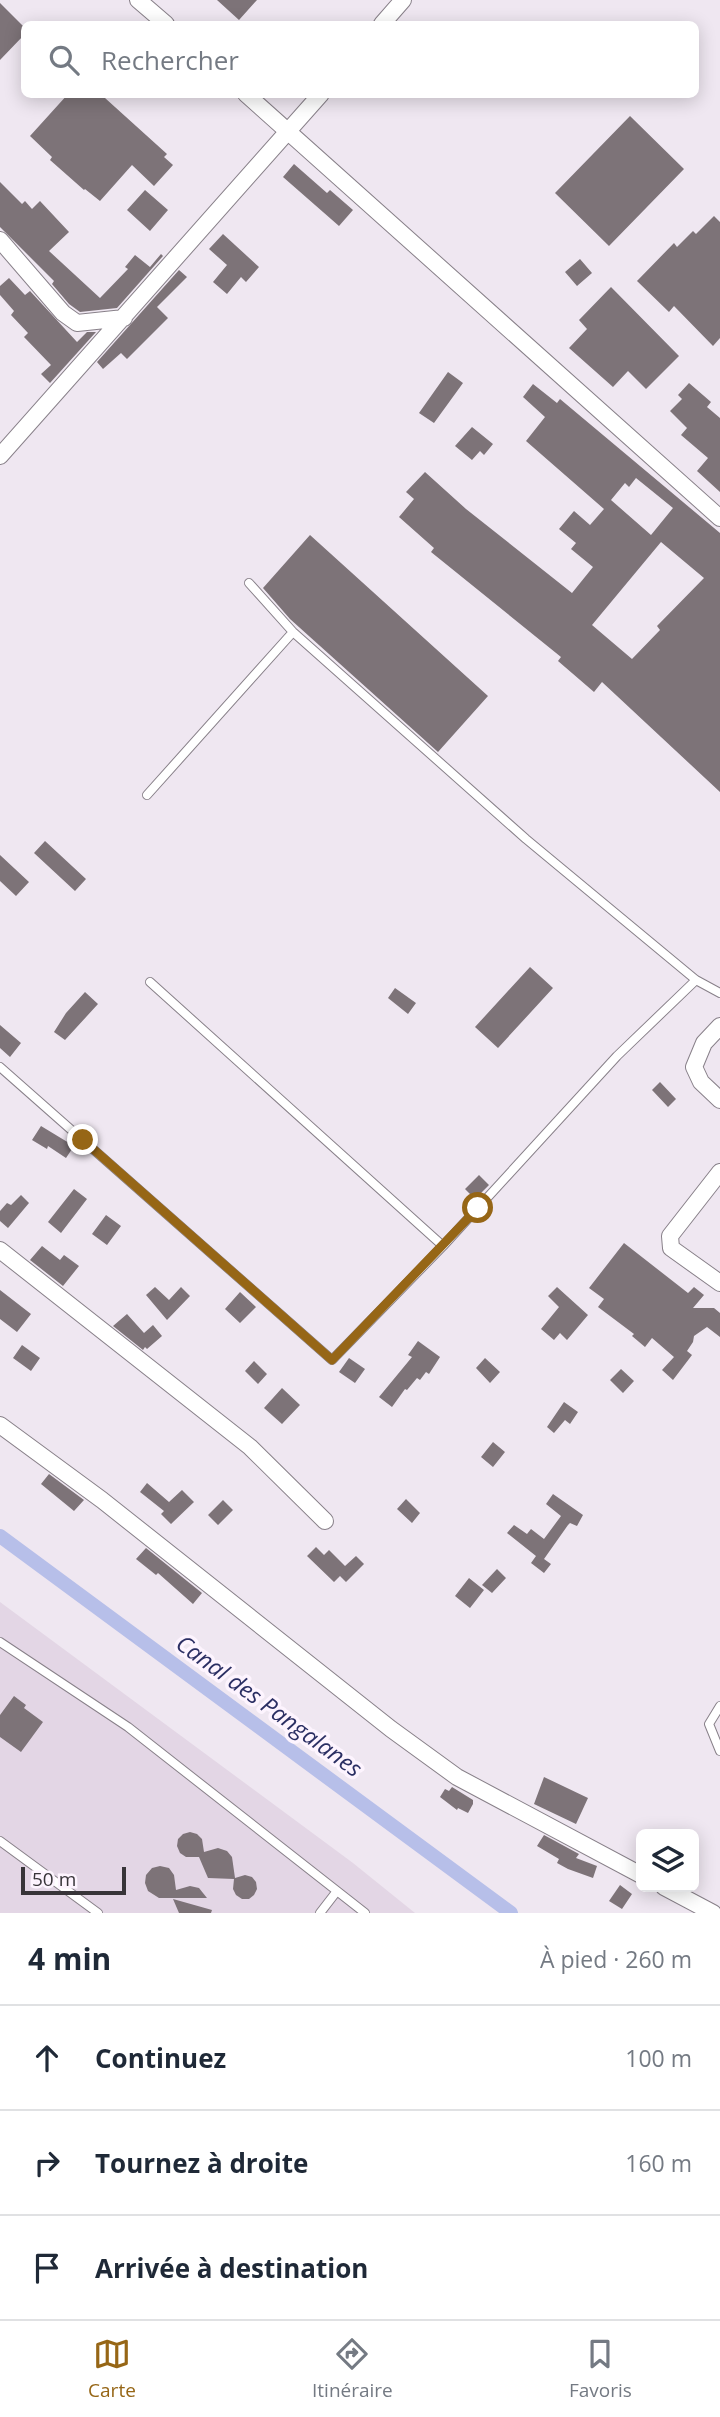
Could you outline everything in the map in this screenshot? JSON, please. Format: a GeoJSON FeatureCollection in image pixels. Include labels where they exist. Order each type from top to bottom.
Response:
{"type":"FeatureCollection","features":[{"type":"Feature","properties":{"kind":"street"},"geometry":{"type":"LineString","coordinates":[[138,0],[162,21]]}},
{"type":"Feature","properties":{"kind":"street"},"geometry":{"type":"LineString","coordinates":[[385,21],[403,0]]}},
{"type":"Feature","properties":{"kind":"street"},"geometry":{"type":"LineString","coordinates":[[251,98],[720,518]]}},
{"type":"Feature","properties":{"kind":"street"},"geometry":{"type":"LineString","coordinates":[[0,456],[318,98]]}},
{"type":"Feature","properties":{"kind":"street"},"geometry":{"type":"LineString","coordinates":[[0,240],[63,313],[77,323],[124,318]]}},
{"type":"Feature","properties":{"kind":"street"},"geometry":{"type":"LineString","coordinates":[[720,1026],[704,1043],[694,1067],[701,1082],[720,1100]]}},
{"type":"Feature","properties":{"kind":"street"},"geometry":{"type":"LineString","coordinates":[[720,1172],[670,1236],[671,1248],[720,1283]]}},
{"type":"Feature","properties":{"kind":"street"},"geometry":{"type":"LineString","coordinates":[[0,1250],[250,1447],[325,1521]]}},
{"type":"Feature","properties":{"kind":"street"},"geometry":{"type":"LineString","coordinates":[[0,1424],[102,1500],[391,1729],[457,1777],[636,1872]]}},
{"type":"Feature","properties":{"kind":"street"},"geometry":{"type":"LineString","coordinates":[[673,1892],[713,1913]]}},
{"type":"Feature","properties":{"kind":"lane"},"geometry":{"type":"LineString","coordinates":[[249,583],[293,632],[526,839],[696,980],[720,993]]}},
{"type":"Feature","properties":{"kind":"lane"},"geometry":{"type":"LineString","coordinates":[[147,795],[293,632]]}},
{"type":"Feature","properties":{"kind":"lane"},"geometry":{"type":"LineString","coordinates":[[0,1067],[332,1360],[443,1246],[617,1056],[696,980]]}},
{"type":"Feature","properties":{"kind":"lane"},"geometry":{"type":"LineString","coordinates":[[150,982],[443,1246]]}},
{"type":"Feature","properties":{"kind":"lane"},"geometry":{"type":"LineString","coordinates":[[0,1642],[128,1727],[365,1913]]}},
{"type":"Feature","properties":{"kind":"lane"},"geometry":{"type":"LineString","coordinates":[[720,1706],[709,1724],[720,1751]]}},
{"type":"Feature","properties":{"kind":"lane"},"geometry":{"type":"LineString","coordinates":[[0,1841],[98,1913]]}},
{"type":"Feature","properties":{"kind":"lane"},"geometry":{"type":"LineString","coordinates":[[320,1913],[337,1891]]}},
{"type":"Feature","properties":{"kind":"shaded area"},"geometry":{"type":"Polygon","coordinates":[[[0,1602],[353,1863],[415,1913],[0,1913],[0,1602]]]}},
{"type":"Feature","properties":{"kind":"building"},"geometry":{"type":"Polygon","coordinates":[[[217,0],[257,0],[239,20],[217,0]]]}},
{"type":"Feature","properties":{"kind":"building"},"geometry":{"type":"Polygon","coordinates":[[[0,3],[21,24],[21,38],[0,60],[0,3]]]}},
{"type":"Feature","properties":{"kind":"building"},"geometry":{"type":"Polygon","coordinates":[[[64,98],[105,98],[167,154],[164,157],[173,165],[154,186],[132,165],[100,201],[50,160],[52,157],[30,136],[64,98]]]}},
{"type":"Feature","properties":{"kind":"building"},"geometry":{"type":"Polygon","coordinates":[[[630,116],[684,169],[609,246],[555,193],[630,116]]]}},
{"type":"Feature","properties":{"kind":"building"},"geometry":{"type":"Polygon","coordinates":[[[294,164],[327,193],[330,190],[353,210],[339,226],[283,177],[294,164]]]}},
{"type":"Feature","properties":{"kind":"building"},"geometry":{"type":"Polygon","coordinates":[[[0,182],[22,204],[25,201],[32,209],[40,201],[69,232],[49,251],[100,298],[128,269],[125,267],[135,255],[150,267],[161,254],[163,256],[117,308],[80,312],[69,304],[52,284],[54,281],[0,227],[0,182]]]}},
{"type":"Feature","properties":{"kind":"building"},"geometry":{"type":"Polygon","coordinates":[[[145,190],[168,210],[150,231],[127,210],[145,190]]]}},
{"type":"Feature","properties":{"kind":"building"},"geometry":{"type":"Polygon","coordinates":[[[714,216],[720,222],[720,338],[713,346],[674,306],[669,312],[637,281],[674,243],[677,247],[693,231],[696,234],[714,216]]]}},
{"type":"Feature","properties":{"kind":"building"},"geometry":{"type":"Polygon","coordinates":[[[223,234],[259,267],[246,282],[241,277],[227,294],[213,282],[227,265],[209,249],[223,234]]]}},
{"type":"Feature","properties":{"kind":"building"},"geometry":{"type":"Polygon","coordinates":[[[580,259],[592,273],[577,286],[565,272],[580,259]]]}},
{"type":"Feature","properties":{"kind":"building"},"geometry":{"type":"Polygon","coordinates":[[[179,270],[187,277],[157,307],[168,318],[127,359],[121,353],[103,369],[97,362],[179,270]]]}},
{"type":"Feature","properties":{"kind":"building"},"geometry":{"type":"Polygon","coordinates":[[[9,278],[25,295],[30,291],[77,342],[87,332],[96,332],[50,383],[41,374],[51,365],[24,337],[28,333],[11,315],[14,311],[0,295],[0,286],[9,278]]]}},
{"type":"Feature","properties":{"kind":"building"},"geometry":{"type":"Polygon","coordinates":[[[611,287],[679,356],[646,389],[628,371],[613,387],[569,348],[587,329],[579,320],[611,287]]]}},
{"type":"Feature","properties":{"kind":"building"},"geometry":{"type":"Polygon","coordinates":[[[448,372],[463,383],[434,423],[419,413],[448,372]]]}},
{"type":"Feature","properties":{"kind":"building"},"geometry":{"type":"Polygon","coordinates":[[[689,383],[711,402],[707,407],[720,418],[720,492],[697,471],[708,458],[681,435],[687,428],[670,411],[682,399],[678,395],[689,383]]]}},
{"type":"Feature","properties":{"kind":"building"},"geometry":{"type":"Polygon","coordinates":[[[533,384],[557,403],[560,399],[720,533],[720,792],[602,682],[594,692],[558,661],[561,657],[431,552],[434,548],[399,517],[414,499],[406,492],[425,472],[466,509],[572,593],[593,567],[571,549],[576,543],[559,529],[574,511],[590,525],[604,509],[526,441],[545,417],[523,397],[533,384]],[[636,478],[629,487],[625,483],[611,500],[651,535],[673,508],[636,478]],[[661,542],[592,625],[632,659],[660,630],[657,626],[704,578],[661,542]]]}},
{"type":"Feature","properties":{"kind":"building"},"geometry":{"type":"Polygon","coordinates":[[[472,427],[493,444],[484,455],[480,451],[472,460],[455,446],[472,427]]]}},
{"type":"Feature","properties":{"kind":"building"},"geometry":{"type":"Polygon","coordinates":[[[310,535],[488,696],[438,752],[290,619],[263,588],[310,535]]]}},
{"type":"Feature","properties":{"kind":"building"},"geometry":{"type":"Polygon","coordinates":[[[45,841],[86,879],[75,891],[34,853],[45,841]]]}},
{"type":"Feature","properties":{"kind":"building"},"geometry":{"type":"Polygon","coordinates":[[[0,855],[29,882],[16,896],[0,881],[0,855]]]}},
{"type":"Feature","properties":{"kind":"building"},"geometry":{"type":"Polygon","coordinates":[[[530,967],[553,988],[498,1048],[475,1027],[530,967]]]}},
{"type":"Feature","properties":{"kind":"building"},"geometry":{"type":"Polygon","coordinates":[[[395,988],[416,1003],[408,1014],[388,998],[395,988]]]}},
{"type":"Feature","properties":{"kind":"building"},"geometry":{"type":"Polygon","coordinates":[[[85,992],[98,1004],[65,1040],[54,1032],[66,1013],[85,992]]]}},
{"type":"Feature","properties":{"kind":"building"},"geometry":{"type":"Polygon","coordinates":[[[0,1025],[21,1043],[10,1057],[0,1048],[0,1025]]]}},
{"type":"Feature","properties":{"kind":"building"},"geometry":{"type":"Polygon","coordinates":[[[660,1082],[676,1099],[668,1107],[652,1090],[660,1082]]]}},
{"type":"Feature","properties":{"kind":"building"},"geometry":{"type":"Polygon","coordinates":[[[41,1126],[74,1146],[66,1158],[48,1146],[47,1149],[32,1140],[41,1126]]]}},
{"type":"Feature","properties":{"kind":"building"},"geometry":{"type":"Polygon","coordinates":[[[479,1175],[489,1185],[475,1199],[465,1189],[479,1175]]]}},
{"type":"Feature","properties":{"kind":"building"},"geometry":{"type":"Polygon","coordinates":[[[74,1189],[87,1199],[61,1233],[48,1222],[74,1189]]]}},
{"type":"Feature","properties":{"kind":"building"},"geometry":{"type":"Polygon","coordinates":[[[21,1195],[29,1203],[8,1228],[0,1221],[0,1211],[7,1203],[11,1205],[21,1195]]]}},
{"type":"Feature","properties":{"kind":"building"},"geometry":{"type":"Polygon","coordinates":[[[106,1215],[121,1226],[107,1245],[92,1234],[106,1215]]]}},
{"type":"Feature","properties":{"kind":"building"},"geometry":{"type":"Polygon","coordinates":[[[624,1243],[688,1293],[694,1287],[704,1295],[693,1308],[714,1308],[720,1313],[720,1337],[707,1327],[694,1336],[687,1351],[692,1355],[673,1380],[662,1370],[674,1357],[652,1338],[645,1347],[632,1336],[634,1334],[598,1307],[604,1299],[589,1288],[624,1243]]]}},
{"type":"Feature","properties":{"kind":"building"},"geometry":{"type":"Polygon","coordinates":[[[42,1246],[60,1260],[64,1255],[79,1266],[63,1286],[30,1260],[42,1246]]]}},
{"type":"Feature","properties":{"kind":"building"},"geometry":{"type":"Polygon","coordinates":[[[155,1287],[169,1300],[181,1287],[190,1296],[167,1320],[146,1295],[155,1287]]]}},
{"type":"Feature","properties":{"kind":"building"},"geometry":{"type":"Polygon","coordinates":[[[557,1287],[588,1315],[567,1340],[560,1333],[554,1340],[541,1329],[559,1307],[548,1296],[557,1287]]]}},
{"type":"Feature","properties":{"kind":"building"},"geometry":{"type":"Polygon","coordinates":[[[0,1290],[31,1314],[17,1332],[0,1319],[0,1290]]]}},
{"type":"Feature","properties":{"kind":"building"},"geometry":{"type":"Polygon","coordinates":[[[240,1292],[256,1307],[240,1323],[225,1309],[240,1292]]]}},
{"type":"Feature","properties":{"kind":"building"},"geometry":{"type":"Polygon","coordinates":[[[127,1314],[144,1333],[153,1325],[162,1336],[143,1350],[113,1326],[127,1314]]]}},
{"type":"Feature","properties":{"kind":"building"},"geometry":{"type":"Polygon","coordinates":[[[418,1341],[440,1357],[429,1374],[426,1372],[420,1380],[417,1378],[392,1407],[379,1397],[412,1357],[408,1355],[418,1341]]]}},
{"type":"Feature","properties":{"kind":"building"},"geometry":{"type":"Polygon","coordinates":[[[22,1345],[40,1358],[31,1371],[13,1358],[22,1345]]]}},
{"type":"Feature","properties":{"kind":"building"},"geometry":{"type":"Polygon","coordinates":[[[349,1358],[365,1369],[355,1383],[339,1372],[349,1358]]]}},
{"type":"Feature","properties":{"kind":"building"},"geometry":{"type":"Polygon","coordinates":[[[485,1358],[500,1372],[490,1383],[476,1368],[485,1358]]]}},
{"type":"Feature","properties":{"kind":"building"},"geometry":{"type":"Polygon","coordinates":[[[254,1361],[267,1374],[258,1384],[245,1371],[254,1361]]]}},
{"type":"Feature","properties":{"kind":"building"},"geometry":{"type":"Polygon","coordinates":[[[621,1369],[634,1381],[623,1393],[610,1380],[621,1369]]]}},
{"type":"Feature","properties":{"kind":"building"},"geometry":{"type":"Polygon","coordinates":[[[282,1388],[300,1405],[282,1424],[264,1408],[282,1388]]]}},
{"type":"Feature","properties":{"kind":"building"},"geometry":{"type":"Polygon","coordinates":[[[564,1402],[578,1412],[570,1424],[565,1420],[554,1433],[547,1427],[564,1402]]]}},
{"type":"Feature","properties":{"kind":"building"},"geometry":{"type":"Polygon","coordinates":[[[493,1442],[505,1452],[493,1467],[481,1457],[493,1442]]]}},
{"type":"Feature","properties":{"kind":"building"},"geometry":{"type":"Polygon","coordinates":[[[49,1474],[84,1500],[74,1511],[41,1484],[49,1474]]]}},
{"type":"Feature","properties":{"kind":"building"},"geometry":{"type":"Polygon","coordinates":[[[147,1483],[169,1502],[182,1490],[194,1502],[171,1524],[161,1514],[164,1511],[140,1492],[147,1483]]]}},
{"type":"Feature","properties":{"kind":"building"},"geometry":{"type":"Polygon","coordinates":[[[553,1494],[583,1515],[577,1526],[570,1523],[568,1525],[544,1559],[551,1564],[544,1573],[531,1563],[536,1556],[507,1533],[514,1525],[527,1534],[531,1529],[544,1539],[561,1516],[546,1504],[553,1494]]]}},
{"type":"Feature","properties":{"kind":"building"},"geometry":{"type":"Polygon","coordinates":[[[406,1499],[420,1513],[412,1523],[397,1509],[406,1499]]]}},
{"type":"Feature","properties":{"kind":"building"},"geometry":{"type":"Polygon","coordinates":[[[223,1500],[233,1510],[218,1525],[208,1515],[223,1500]]]}},
{"type":"Feature","properties":{"kind":"building"},"geometry":{"type":"Polygon","coordinates":[[[316,1547],[324,1555],[329,1550],[345,1566],[356,1556],[364,1564],[346,1582],[340,1576],[334,1582],[307,1556],[316,1547]]]}},
{"type":"Feature","properties":{"kind":"building"},"geometry":{"type":"Polygon","coordinates":[[[146,1548],[202,1593],[193,1604],[158,1573],[156,1575],[136,1559],[146,1548]]]}},
{"type":"Feature","properties":{"kind":"building"},"geometry":{"type":"Polygon","coordinates":[[[497,1569],[506,1578],[492,1593],[482,1585],[497,1569]]]}},
{"type":"Feature","properties":{"kind":"building"},"geometry":{"type":"Polygon","coordinates":[[[469,1578],[484,1590],[470,1608],[455,1596],[469,1578]]]}},
{"type":"Feature","properties":{"kind":"building"},"geometry":{"type":"Polygon","coordinates":[[[14,1696],[26,1705],[24,1708],[43,1722],[21,1752],[0,1737],[0,1715],[14,1696]]]}},
{"type":"Feature","properties":{"kind":"building"},"geometry":{"type":"Polygon","coordinates":[[[544,1777],[588,1798],[576,1824],[534,1804],[544,1777]]]}},
{"type":"Feature","properties":{"kind":"building"},"geometry":{"type":"Polygon","coordinates":[[[452,1787],[473,1800],[468,1813],[458,1808],[457,1810],[440,1797],[445,1789],[449,1791],[452,1787]]]}},
{"type":"Feature","properties":{"kind":"building"},"geometry":{"type":"Polygon","coordinates":[[[190,1832],[202,1839],[204,1852],[218,1848],[227,1851],[232,1857],[235,1878],[245,1875],[256,1882],[254,1895],[249,1899],[242,1899],[233,1889],[234,1879],[208,1878],[199,1857],[186,1857],[180,1853],[178,1839],[190,1832]]]}},
{"type":"Feature","properties":{"kind":"building"},"geometry":{"type":"Polygon","coordinates":[[[544,1835],[579,1854],[576,1858],[597,1866],[593,1878],[557,1863],[559,1859],[537,1846],[544,1835]]]}},
{"type":"Feature","properties":{"kind":"building"},"geometry":{"type":"Polygon","coordinates":[[[152,1868],[169,1868],[174,1875],[176,1890],[190,1886],[199,1888],[207,1898],[159,1898],[148,1891],[146,1875],[152,1868]]]}},
{"type":"Feature","properties":{"kind":"building"},"geometry":{"type":"Polygon","coordinates":[[[620,1885],[632,1894],[622,1909],[609,1901],[620,1885]]]}},
{"type":"Feature","properties":{"kind":"building"},"geometry":{"type":"Polygon","coordinates":[[[173,1899],[212,1910],[211,1913],[179,1913],[173,1899]]]}},
{"type":"Feature","properties":{"kind":"waterway","name":"Canal des Pangalanes"},"geometry":{"type":"LineString","coordinates":[[0,1536],[511,1913]]}},
{"type":"Feature","properties":{"kind":"route"},"geometry":{"type":"LineString","coordinates":[[83,1140],[332,1360],[478,1208]]}}]}
